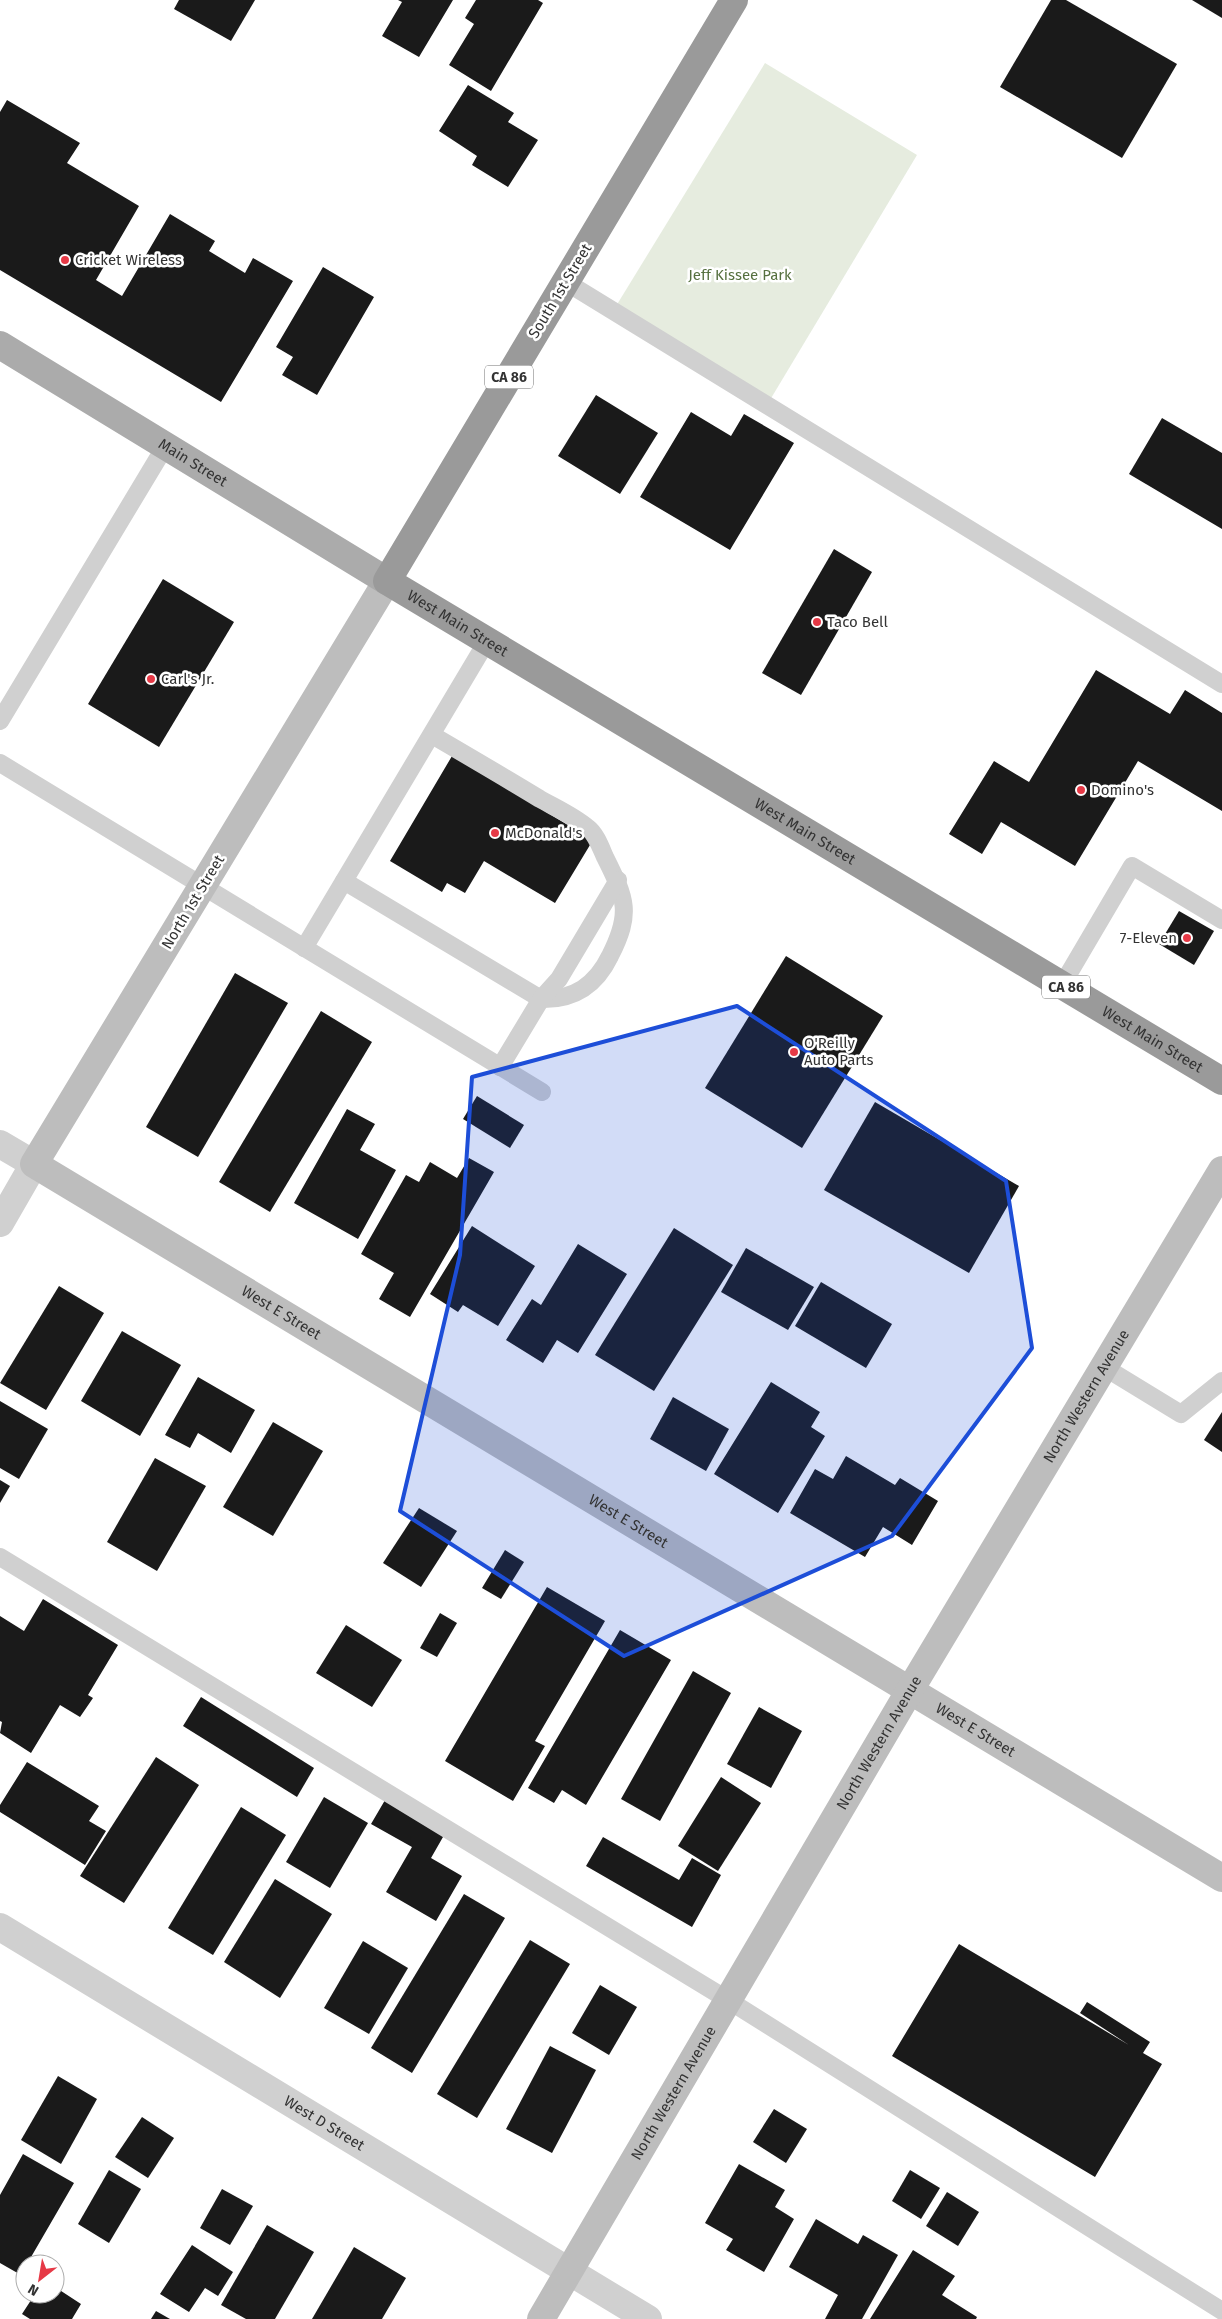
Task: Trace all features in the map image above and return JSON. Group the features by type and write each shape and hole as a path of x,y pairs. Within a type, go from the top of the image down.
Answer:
{"highway":[{"name":"South 1st Street","path":"386,581 733,0"},
{"name":"West Main Street","path":"386,581 1222,1081"}],"main road":[{"name":"Main Street","path":"0,345 386,581"}],"street":[{"name":"North 1st Street","path":"0,1223 386,581"},
{"path":"0,1144 34,1164"},
{"name":"West E Street","path":"34,1164 1222,1878"},
{"name":"North Western Avenue","path":"541,2319 910,1690 1222,1170"},
{"name":"West D Street","path":"0,1928 648,2319"}],"lane":[{"path":"566,282 1222,684"},
{"path":"0,721 166,446"},
{"path":"304,948 487,641"},
{"path":"344,881 541,999 557,999 593,982 608,961 619,938 625,918 623,898 618,880 590,829 432,735"},
{"path":"0,763 542,1092"},
{"path":"1062,985 1132,866 1222,920"},
{"path":"500,1067 541,999 559,979 618,880"},
{"path":"1104,1367 1181,1414 1222,1380"},
{"path":"0,1557 728,2000 1222,2311"}],"highlighted area":[{"path":"737,1006 1006,1181 1032,1348 892,1536 624,1656 400,1511 460,1255 472,1077"}],"green space":[{"name":"Jeff Kissee Park","path":"765,63 917,155 767,405 613,311"}],"building":[{"path":"179,0 255,0 231,41 174,9"},
{"path":"398,0 453,0 419,57 382,36 402,2"},
{"path":"476,0 538,0 543,3 491,91 449,65 474,24 465,18"},
{"path":"1051,0 1066,0 1177,64 1122,158 1000,87"},
{"path":"1192,0 1222,0 1222,18"},
{"path":"468,85 514,113 508,122 538,140 508,187 472,165 477,156 439,131"},
{"path":"7,100 80,143 67,163 139,206 96,280 122,296 170,214 215,241 209,251 245,273 253,258 293,281 221,402 0,270 0,112"},
{"path":"323,267 374,297 317,395 282,375 293,357 276,347"},
{"path":"596,395 658,433 620,494 558,456"},
{"path":"691,412 731,436 744,414 794,443 730,550 640,497"},
{"path":"1162,418 1222,453 1222,529 1129,474"},
{"name":"Taco Bell","path":"834,549 872,572 801,695 762,673"},
{"name":"Carl's Jr.","path":"163,579 234,622 159,747 88,704"},
{"path":"1096,670 1170,714 1185,690 1222,713 1222,811 1138,761 1075,866 1001,822 982,854 949,834 994,761 1029,782"},
{"path":"452,756 593,840 555,903 484,861 465,893 447,883 442,892 390,861"},
{"name":"7-Eleven","path":"1179,911 1214,931 1194,965 1159,944"},
{"name":"O'Reilly Auto Parts","path":"786,956 883,1016 802,1148 705,1088"},
{"path":"235,973 288,1003 198,1157 146,1127"},
{"path":"321,1011 372,1042 270,1212 219,1182"},
{"path":"477,1096 524,1125 510,1148 463,1119"},
{"path":"875,1102 1019,1186 969,1273 824,1190"},
{"path":"347,1109 375,1124 360,1150 396,1170 358,1239 294,1203"},
{"path":"469,1158 494,1172 410,1317 379,1299 394,1273 361,1254 406,1175 419,1182 430,1162 457,1178"},
{"path":"472,1226 535,1266 498,1326 463,1305 458,1312 430,1294"},
{"path":"674,1228 733,1265 654,1391 595,1355"},
{"path":"578,1244 627,1274 578,1353 557,1340 543,1363 506,1340 532,1299 541,1305"},
{"path":"746,1248 814,1287 788,1330 721,1292"},
{"path":"821,1282 892,1324 866,1368 795,1326"},
{"path":"59,1286 104,1313 46,1410 0,1383"},
{"path":"122,1331 181,1365 140,1436 81,1401"},
{"path":"198,1377 255,1410 231,1453 198,1433 190,1448 165,1435"},
{"path":"771,1382 820,1412 811,1427 825,1436 778,1513 714,1474"},
{"path":"673,1397 729,1429 706,1471 650,1439"},
{"path":"0,1401 48,1429 19,1479 0,1468"},
{"path":"1222,1412 1222,1452 1204,1440"},
{"path":"273,1422 323,1451 273,1536 223,1507"},
{"path":"846,1456 895,1485 900,1478 938,1501 912,1545 883,1527 865,1557 790,1513 815,1469 833,1479"},
{"path":"155,1458 206,1486 157,1571 107,1542"},
{"path":"0,1480 10,1486 0,1503"},
{"path":"419,1508 457,1531 421,1587 383,1563"},
{"path":"505,1550 524,1562 501,1599 482,1588"},
{"path":"547,1587 605,1621 535,1741 545,1746 513,1801 445,1761"},
{"path":"43,1599 118,1645 88,1695 93,1698 80,1717 60,1705 31,1753 0,1733 2,1722 0,1721 0,1616 24,1631"},
{"path":"440,1613 457,1623 437,1657 420,1648"},
{"path":"346,1625 402,1660 372,1707 316,1673"},
{"path":"620,1630 671,1660 586,1805 562,1790 554,1803 528,1788"},
{"path":"693,1671 731,1693 660,1821 621,1799"},
{"path":"201,1697 314,1768 297,1797 183,1726"},
{"path":"759,1707 802,1731 771,1788 727,1764"},
{"path":"156,1757 199,1785 124,1903 80,1876"},
{"path":"27,1762 99,1806 89,1821 106,1831 85,1865 0,1812 0,1805"},
{"path":"721,1777 761,1803 718,1871 678,1846"},
{"path":"388,1795 447,1830 431,1858 462,1876 436,1921 386,1892 412,1847 371,1824"},
{"path":"324,1797 368,1823 330,1888 286,1862"},
{"path":"241,1807 286,1835 213,1955 168,1928"},
{"path":"603,1837 679,1880 692,1858 721,1875 692,1927 586,1866"},
{"path":"275,1879 332,1914 280,1998 224,1962"},
{"path":"464,1894 505,1918 412,2073 371,2048"},
{"path":"530,1940 570,1964 477,2118 437,2094"},
{"path":"363,1941 408,1968 369,2034 324,2008"},
{"path":"959,1944 1129,2045 1080,2013 1087,2002 1150,2042 1143,2053 1162,2064 1095,2177 892,2056"},
{"path":"600,1985 637,2007 609,2055 572,2033"},
{"path":"550,2046 596,2070 552,2153 506,2129"},
{"path":"58,2076 97,2099 61,2164 21,2140"},
{"path":"774,2109 807,2129 786,2163 753,2142"},
{"path":"142,2117 174,2138 148,2178 115,2157"},
{"path":"23,2154 74,2183 33,2254 15,2254 15,2272 0,2263 0,2195"},
{"path":"739,2164 785,2190 775,2207 794,2219 764,2272 726,2250 733,2239 705,2223"},
{"path":"109,2170 141,2189 109,2243 78,2224"},
{"path":"910,2170 940,2188 921,2219 892,2201"},
{"path":"222,2189 253,2206 230,2245 200,2228"},
{"path":"947,2192 979,2212 958,2246 926,2226"},
{"path":"816,2219 858,2244 863,2235 898,2255 862,2319 825,2319 838,2295 789,2267"},
{"path":"267,2225 314,2252 275,2319 246,2319 221,2305"},
{"path":"192,2245 233,2272 218,2296 205,2288 189,2312 160,2294"},
{"path":"354,2247 406,2278 382,2319 312,2319"},
{"path":"913,2250 955,2276 942,2295 977,2317 976,2319 870,2319"},
{"path":"65,2294 81,2304 72,2319 30,2319 22,2314 28,2304 65,2304"},
{"path":"156,2311 170,2319 151,2319"}],"place":[{"name":"Cricket Wireless","path":"65,260"},
{"name":"Taco Bell","path":"817,622"},
{"name":"Carl's Jr.","path":"151,679"},
{"name":"Domino's","path":"1081,790"},
{"name":"McDonald's","path":"495,833"},
{"name":"7-Eleven","path":"1187,938"},
{"name":"O'Reilly Auto Parts","path":"794,1052"}]}
